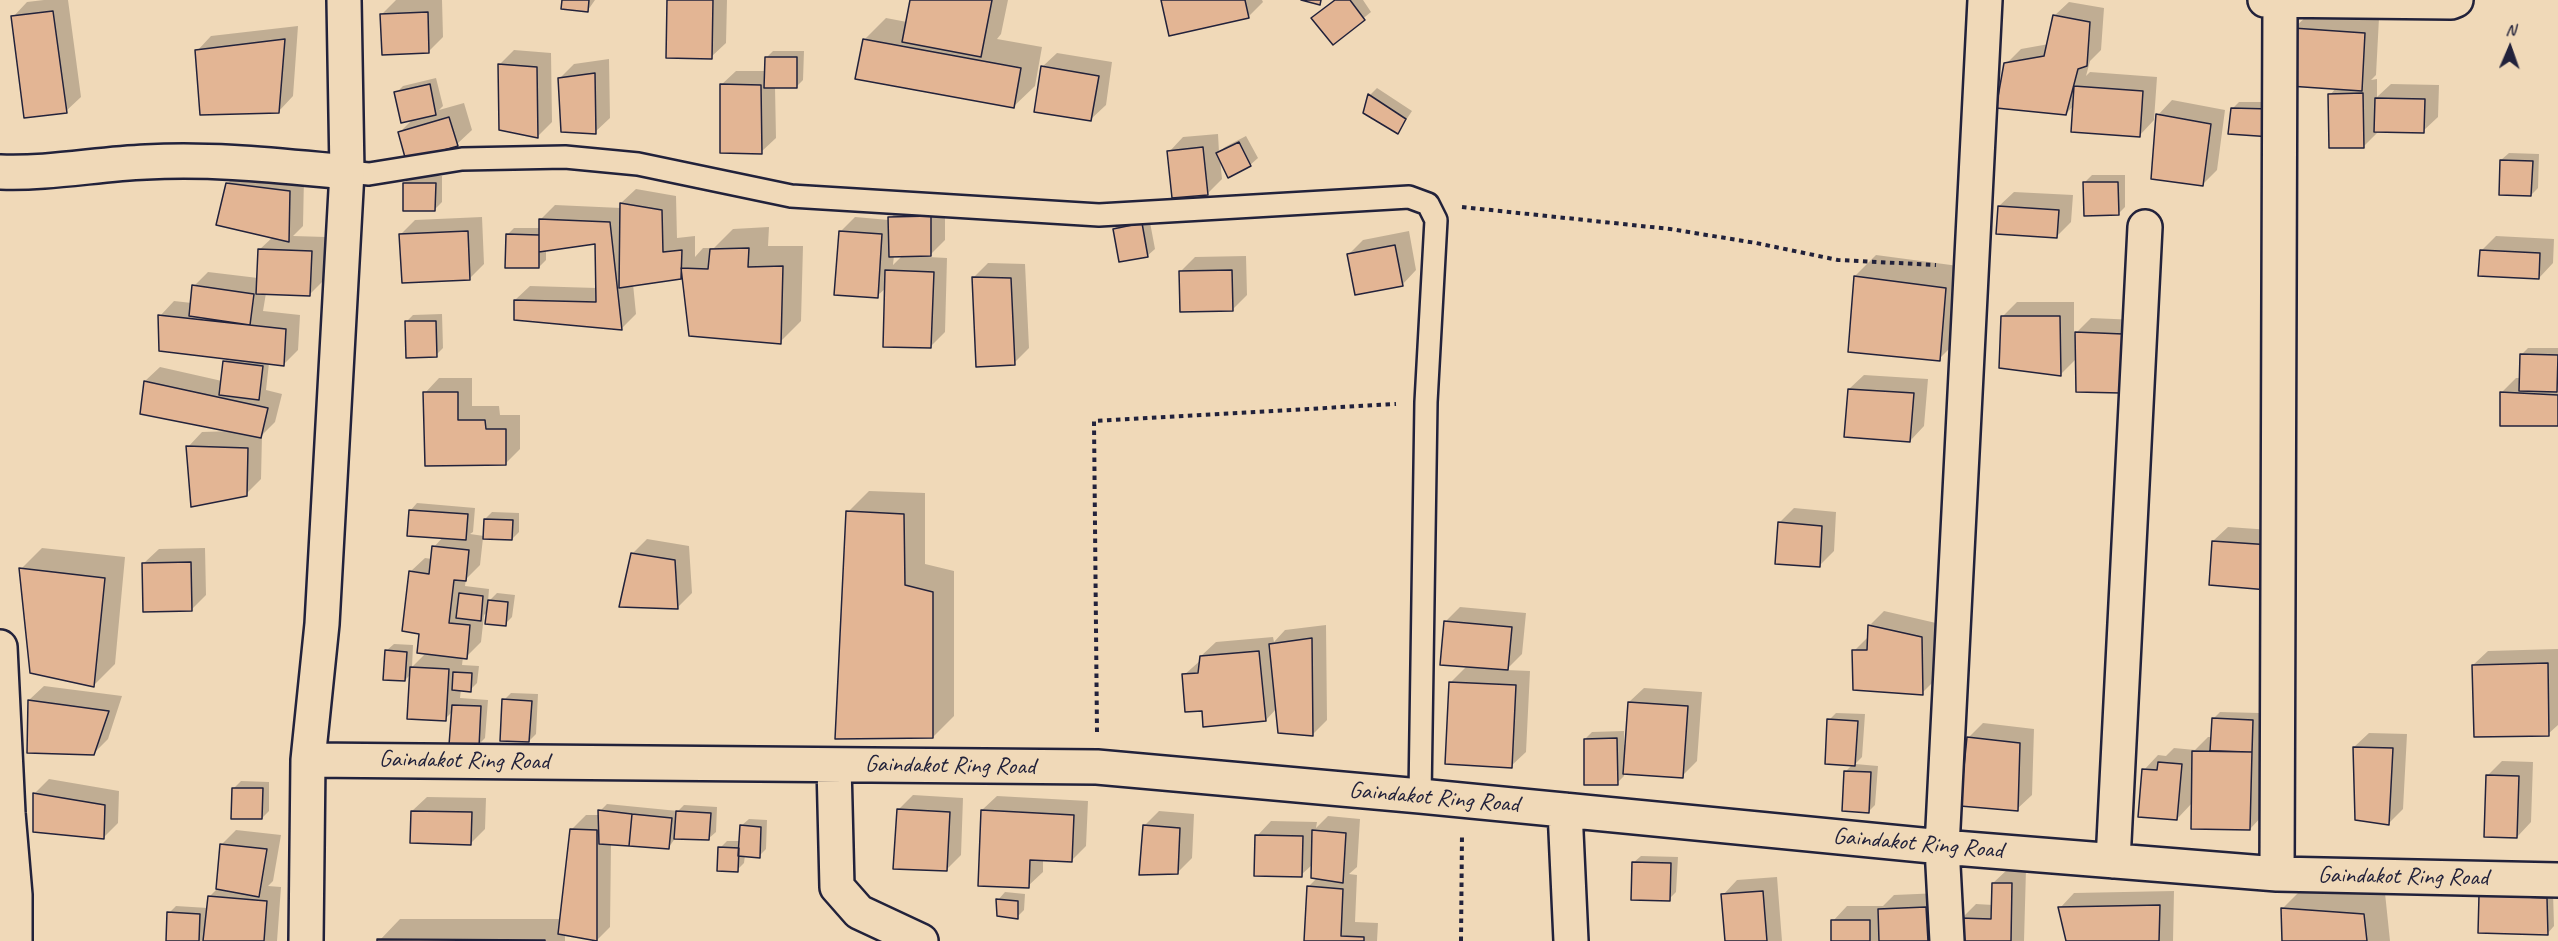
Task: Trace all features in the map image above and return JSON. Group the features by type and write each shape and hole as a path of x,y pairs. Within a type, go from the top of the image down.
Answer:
{"street":[{"path":"306,941 308,760 322,624 347,172 344,0"},
{"path":"1947,941 1942,848 1985,0"},
{"path":"2277,874 2272,1 2451,2 2456,0"},
{"path":"0,172 26,173 148,161 234,162 347,172"},
{"path":"2113,861 2145,228"},
{"path":"0,647 8,813 15,895 15,941"},
{"name":"Gaindakot Ring Road","path":"308,760 1097,767 1463,800 1942,848 2277,874 2558,880"},
{"path":"834,765 837,887 859,912 921,941"},
{"path":"1565,810 1571,941"}],"lane":[{"path":"347,172 369,174 462,159 565,157 638,164 791,196 1087,214 1408,197 1428,204 1436,220 1426,402 1420,796"}],"path":[{"path":"1428,204 1670,229 1838,260 1971,267"},
{"path":"1097,767 1094,421 1426,402"},
{"path":"1461,941 1463,800"}],"building":[{"path":"562,0 589,0 588,12 561,9"},
{"path":"667,0 713,0 712,59 666,58"},
{"path":"910,0 992,0 981,57 902,42"},
{"path":"1161,0 1245,0 1249,18 1169,36"},
{"path":"1301,0 1321,0 1320,5"},
{"path":"1335,0 1350,0 1365,20 1333,45 1311,18"},
{"path":"53,11 67,113 24,118 11,16"},
{"path":"428,12 429,53 382,55 380,14"},
{"path":"2053,15 2090,22 2087,66 2078,69 2066,115 1996,108 2004,63 2044,56"},
{"path":"2293,28 2365,33 2362,91 2289,86"},
{"path":"285,39 279,113 200,115 195,50"},
{"path":"863,39 1021,68 1014,108 855,79"},
{"path":"765,57 797,57 797,88 764,88"},
{"path":"498,64 537,67 538,138 499,130"},
{"path":"1041,66 1099,76 1091,121 1034,112"},
{"path":"595,73 596,134 561,132 558,78"},
{"path":"430,84 436,115 401,123 394,92"},
{"path":"720,84 761,85 762,154 720,153"},
{"path":"2074,86 2143,91 2140,137 2071,132"},
{"path":"2363,93 2364,148 2329,148 2328,94"},
{"path":"1368,94 1406,119 1398,134 1363,113"},
{"path":"2375,98 2425,99 2424,133 2374,132"},
{"path":"2231,108 2271,109 2272,137 2228,134"},
{"path":"2156,114 2211,124 2203,186 2151,179"},
{"path":"449,117 458,146 406,161 398,132"},
{"path":"1239,142 1251,166 1228,178 1216,153"},
{"path":"1203,147 1208,195 1172,198 1167,151"},
{"path":"2500,160 2533,161 2531,196 2499,195"},
{"path":"2083,182 2118,182 2119,215 2084,216"},
{"path":"226,183 290,191 289,242 216,225"},
{"path":"403,183 436,183 435,211 403,211"},
{"path":"620,203 662,210 663,252 682,250 681,279 619,288"},
{"path":"1998,206 2059,210 2057,238 1996,234"},
{"path":"931,216 931,256 889,257 888,217"},
{"path":"539,219 610,222 622,330 514,320 514,300 596,302 595,244 539,252"},
{"path":"1142,223 1148,257 1119,262 1113,229"},
{"path":"468,231 470,280 402,283 399,234"},
{"path":"839,231 882,234 878,298 834,295"},
{"path":"506,234 539,235 539,268 505,268"},
{"path":"1395,245 1403,286 1355,295 1347,254"},
{"path":"749,248 748,267 783,266 781,344 689,336 681,268 708,269 710,249"},
{"path":"258,249 312,251 310,296 256,294"},
{"path":"2480,250 2540,253 2539,279 2478,276"},
{"path":"885,270 934,272 931,348 883,347"},
{"path":"1232,270 1233,311 1180,312 1179,271"},
{"path":"1854,276 1946,288 1940,361 1848,352"},
{"path":"972,277 1011,278 1015,365 976,367"},
{"path":"192,285 254,294 250,325 189,316"},
{"path":"158,315 286,329 284,366 159,351"},
{"path":"2001,316 2060,316 2061,376 1999,368"},
{"path":"405,321 436,321 437,357 406,358"},
{"path":"2075,332 2123,334 2121,393 2076,392"},
{"path":"2520,354 2558,355 2557,392 2519,391"},
{"path":"223,361 263,366 259,400 219,395"},
{"path":"144,381 268,408 261,438 140,414"},
{"path":"1848,389 1914,393 1910,442 1844,437"},
{"path":"423,392 458,392 458,420 485,420 486,429 506,429 506,465 425,466"},
{"path":"2500,392 2558,395 2558,426 2500,426"},
{"path":"186,446 248,448 247,496 191,507"},
{"path":"409,510 468,514 466,540 407,536"},
{"path":"846,511 904,514 905,585 933,592 933,738 835,739"},
{"path":"484,519 513,520 512,540 483,539"},
{"path":"1778,522 1822,526 1820,567 1775,564"},
{"path":"2212,541 2271,545 2268,590 2209,585"},
{"path":"432,546 469,550 466,581 454,580 449,623 470,625 467,659 417,653 419,634 402,631 409,571 429,574"},
{"path":"631,553 675,560 678,609 619,607"},
{"path":"191,562 192,611 143,612 142,563"},
{"path":"19,568 105,578 94,687 30,673"},
{"path":"459,593 483,596 481,621 456,618"},
{"path":"488,600 508,602 506,626 485,624"},
{"path":"1444,621 1512,627 1508,670 1440,665"},
{"path":"1868,625 1922,637 1923,695 1853,690 1852,650 1867,650"},
{"path":"1312,638 1313,736 1278,733 1269,644"},
{"path":"385,650 407,652 405,681 383,680"},
{"path":"1259,651 1266,721 1203,727 1202,711 1185,712 1182,674 1198,673 1200,656"},
{"path":"2548,663 2549,736 2474,737 2472,665"},
{"path":"410,667 449,669 446,721 407,719"},
{"path":"453,672 472,673 471,692 452,690"},
{"path":"1449,682 1516,685 1512,768 1445,764"},
{"path":"502,699 532,701 529,742 500,741"},
{"path":"28,700 109,711 94,755 27,753"},
{"path":"1628,702 1688,706 1683,778 1623,774"},
{"path":"452,705 481,706 479,747 449,745"},
{"path":"2212,718 2253,720 2252,752 2210,751"},
{"path":"1827,719 1858,721 1855,766 1825,764"},
{"path":"1967,737 2020,743 2018,811 1960,806"},
{"path":"1617,738 1618,785 1584,785 1584,739"},
{"path":"2353,747 2393,748 2389,825 2355,820"},
{"path":"2192,751 2252,752 2250,830 2191,829"},
{"path":"2158,762 2182,764 2177,820 2138,817 2142,769 2157,770"},
{"path":"1844,771 1871,772 1869,813 1842,811"},
{"path":"2486,775 2519,776 2517,838 2484,837"},
{"path":"232,788 263,788 262,819 231,819"},
{"path":"33,793 105,805 104,839 33,832"},
{"path":"897,809 950,812 947,871 893,869"},
{"path":"598,810 632,814 629,846 599,844"},
{"path":"981,810 1074,815 1072,862 1030,860 1029,888 978,886"},
{"path":"411,811 472,812 471,845 410,843"},
{"path":"676,811 711,813 709,840 674,839"},
{"path":"632,814 672,818 669,849 629,846"},
{"path":"740,825 761,827 760,858 738,856"},
{"path":"1143,825 1180,828 1178,874 1139,875"},
{"path":"570,829 597,830 597,941 558,934"},
{"path":"1312,830 1346,833 1343,883 1311,878"},
{"path":"1255,835 1303,836 1302,877 1254,876"},
{"path":"220,844 267,849 259,897 216,889"},
{"path":"718,847 739,848 738,872 717,871"},
{"path":"1632,862 1671,863 1670,901 1631,900"},
{"path":"1992,883 2012,883 2011,941 1959,941 1960,918 1991,919"},
{"path":"1307,886 1343,889 1341,936 1364,937 1364,941 1304,941"},
{"path":"1763,891 1767,941 1725,941 1721,894"},
{"path":"2479,895 2547,898 2548,935 2478,933"},
{"path":"208,896 267,901 264,941 203,941"},
{"path":"996,899 1018,901 1018,919 997,916"},
{"path":"2160,905 2159,941 2066,941 2058,907"},
{"path":"1926,907 1928,941 1879,941 1878,909"},
{"path":"2281,908 2364,914 2367,941 2282,941"},
{"path":"167,912 200,914 199,941 166,941"},
{"path":"1831,920 1870,920 1870,941 1831,941"},
{"path":"377,939 545,940 545,941 377,941"}]}
